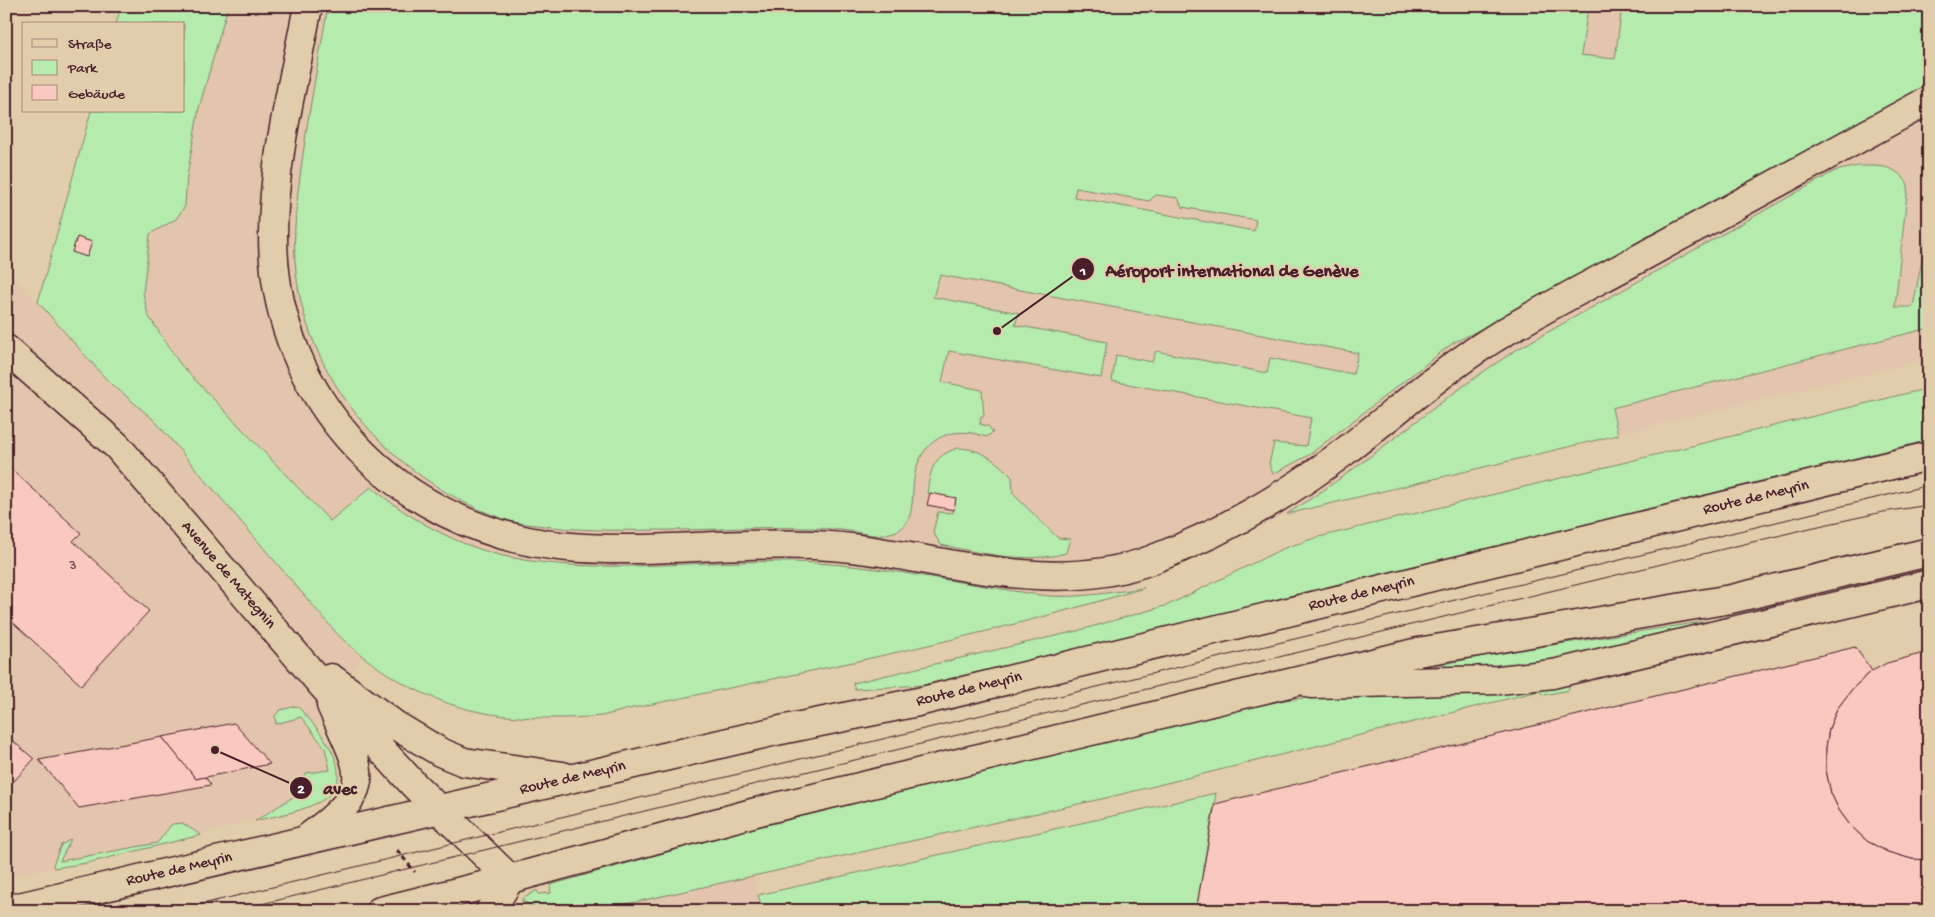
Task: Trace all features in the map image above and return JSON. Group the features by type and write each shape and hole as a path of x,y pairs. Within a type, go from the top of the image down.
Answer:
{"main road":[{"path":"308,6 276,194 273,235 280,303 296,351 317,396 334,421 356,447 402,487 458,520 508,537 561,546 612,548 815,545 910,557 994,572 1031,575 1094,573 1122,568 1150,560 1240,518 1308,478 1346,451 1430,382 1500,335 1929,100"},
{"name":"Avenue de Mategnin","path":"6,349 117,446 322,685 439,810 510,879"},
{"name":"Route de Meyrin","path":"6,910 776,731 918,702 1929,456"},
{"path":"385,910 510,879 756,812 1418,652 1731,599 1929,552"},
{"path":"1282,684 1499,680 1553,674 1929,584"},
{"path":"293,652 349,690 402,730 440,752 464,762 576,778"},
{"path":"302,842 346,806 358,780 358,768 322,685"},
{"path":"490,911 510,879"}],"path":[{"path":"383,823 389,839 438,897"}],"shaded area":[{"path":"121,6 1929,6 1929,359 1287,514 1089,605 487,702 362,657 318,728 334,752 338,769 335,785 328,796 316,804 113,856 6,877 6,273 38,302 91,112 185,112 185,22 117,22","holes":["47,313 148,414 106,379","194,466 357,652 339,636"]},
{"path":"746,846 763,911 500,911"}],"green space":[{"path":"121,6 228,6 199,108 187,176 185,206 176,219 150,234 143,293 148,315 180,364 330,521 371,487 418,520 471,546 508,557 543,563 649,566 756,562 815,563 885,570 1049,596 1109,593 1144,588 1047,616 950,640 601,716 546,718 491,714 449,704 409,686 372,663 339,636 154,420 106,379 38,302 91,112 185,112 185,22 117,22"},
{"path":"328,6 1566,6 1588,8 1581,55 1615,59 1622,7 1929,6 1929,86 1511,314 1453,343 1309,455 1273,474 1269,464 1274,443 1306,446 1311,418 1112,381 1116,355 1152,362 1156,351 1267,373 1270,358 1353,374 1358,353 940,275 933,297 1019,313 1015,325 1107,342 1101,378 949,351 942,382 982,390 984,416 981,416 980,424 988,426 993,432 986,437 973,433 960,432 949,434 938,438 929,445 922,454 917,466 908,520 902,528 892,533 875,535 833,529 788,528 588,530 510,521 468,504 431,483 396,456 366,426 340,391 319,354 304,314 296,272 295,230 302,161","holes":["1076,188 1149,201 1156,195 1178,198 1182,207 1256,220 1254,231 1074,197"]},
{"path":"1858,166 1880,166 1892,170 1903,177 1908,184 1895,307 1913,307 1929,222 1929,328 1612,408 1618,435 1287,514 1345,475 1458,390 1516,350 1835,171"},
{"path":"1929,388 1929,440 923,685 855,689 853,683 1077,631 1168,605 1282,549 1315,538"},
{"path":"958,448 982,453 1006,471 1012,477 1013,494 1058,538 1070,539 1066,553 1036,558 1004,556 941,545 933,532 938,512 953,513 956,498 927,493 928,484 938,459"},
{"path":"1708,621 1709,627 1548,664 1410,671 1488,655"},
{"path":"1569,684 1569,690 1544,695 1539,691 1110,797 595,911 542,911 521,900 537,890 538,894 551,893 550,885 742,831 1140,733 1283,700 1380,692"},
{"path":"297,706 317,728 334,755 338,769 337,782 330,794 315,804 293,812 255,821 293,797 306,773 330,770 325,748 301,717 276,724 275,716 280,710"},
{"path":"1216,793 1196,911 763,911 758,895"},
{"path":"182,823 201,835 87,863 54,868 53,865 61,845 71,839 60,861 157,843 172,824"}],"building":[{"path":"77,237 92,242 87,257 72,252"},
{"path":"6,464 81,533 73,541 149,611 81,685 6,616"},
{"path":"930,493 956,498 954,510 927,505"},
{"path":"1855,647 1872,671 1853,688 1837,709 1829,729 1826,748 1826,770 1831,793 1839,810 1850,825 1867,841 1888,852 1912,859 1929,860 1929,911 1196,911 1215,804"},
{"path":"1920,654 1929,654 1929,860 1912,859 1888,852 1867,841 1850,825 1839,810 1831,793 1826,770 1826,748 1829,729 1837,709 1853,688 1872,671 1887,663"},
{"path":"234,723 270,764 196,779 162,737"},
{"path":"6,735 34,759 6,790"},
{"path":"162,737 196,779 205,777 211,785 79,808 39,760"}],"tram line":[{"path":"174,911 1929,485"},
{"path":"233,911 1810,528 1883,512 1929,505"}],"place":[{"name":"Aéroport international de Genève","path":"997,331"},
{"name":"avec","path":"215,750"}]}
